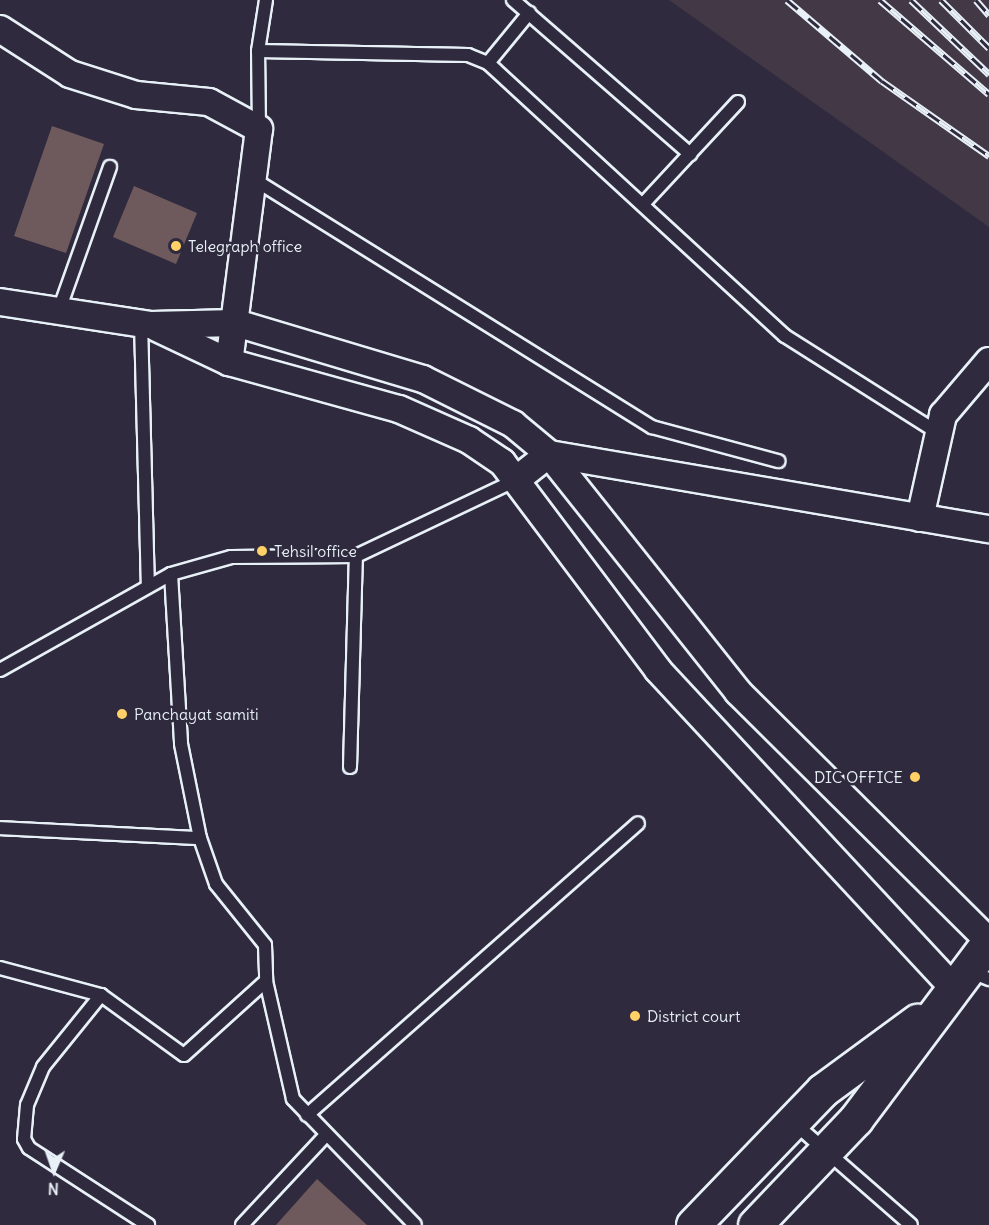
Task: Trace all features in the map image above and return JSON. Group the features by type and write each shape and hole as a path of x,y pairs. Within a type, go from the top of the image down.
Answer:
{"main road":[{"path":"755,1225 823,1151 856,1119 964,984 989,941"},
{"path":"693,1225 823,1090 964,984"}],"street":[{"path":"0,29 70,74 136,95 210,102 246,117 259,129 255,180 230,362"},
{"path":"0,302 146,324 236,323 423,379 475,401 549,454 738,692 989,941"},
{"path":"146,324 230,362 399,409 469,440 516,480 658,670 964,984"},
{"path":"920,518 937,432 943,415 989,361"},
{"path":"516,480 549,454 989,529"}],"lane":[{"path":"259,129 258,51 266,0"},
{"path":"513,0 690,154"},
{"path":"488,63 529,13"},
{"path":"258,51 468,55 488,63 644,203 785,336 937,432"},
{"path":"644,203 738,102"},
{"path":"59,310 110,167"},
{"path":"255,180 652,427 778,461"},
{"path":"146,324 148,584"},
{"path":"0,670 148,584 171,574 231,557 356,556 516,480"},
{"path":"350,767 356,556"},
{"path":"171,574 181,744 200,838 216,884 265,945 266,981 293,1100 415,1225"},
{"path":"307,1115 638,823"},
{"path":"0,828 200,838"},
{"path":"0,968 101,995 184,1055 266,981"},
{"path":"101,995 42,1066 27,1105 24,1139 29,1148 148,1225"},
{"path":"793,1121 823,1151 911,1225"},
{"path":"243,1225 326,1135"}],"shaded area":[{"path":"669,0 989,0 989,227"}],"building":[{"path":"52,126 104,144 66,253 14,236"},
{"path":"134,186 197,213 176,264 113,237"},
{"path":"317,1179 367,1225 276,1225"}],"railway":[{"path":"787,0 882,81 989,156"},
{"path":"880,0 989,94"},
{"path":"911,0 989,74"},
{"path":"941,0 989,48"},
{"path":"976,0 989,15"}],"place":[{"name":"Telegraph office","path":"176,246"},
{"name":"Tehsil office","path":"262,551"},
{"name":"Panchayat samiti","path":"122,714"},
{"name":"DIC OFFICE","path":"915,777"},
{"name":"District court","path":"635,1016"}]}
